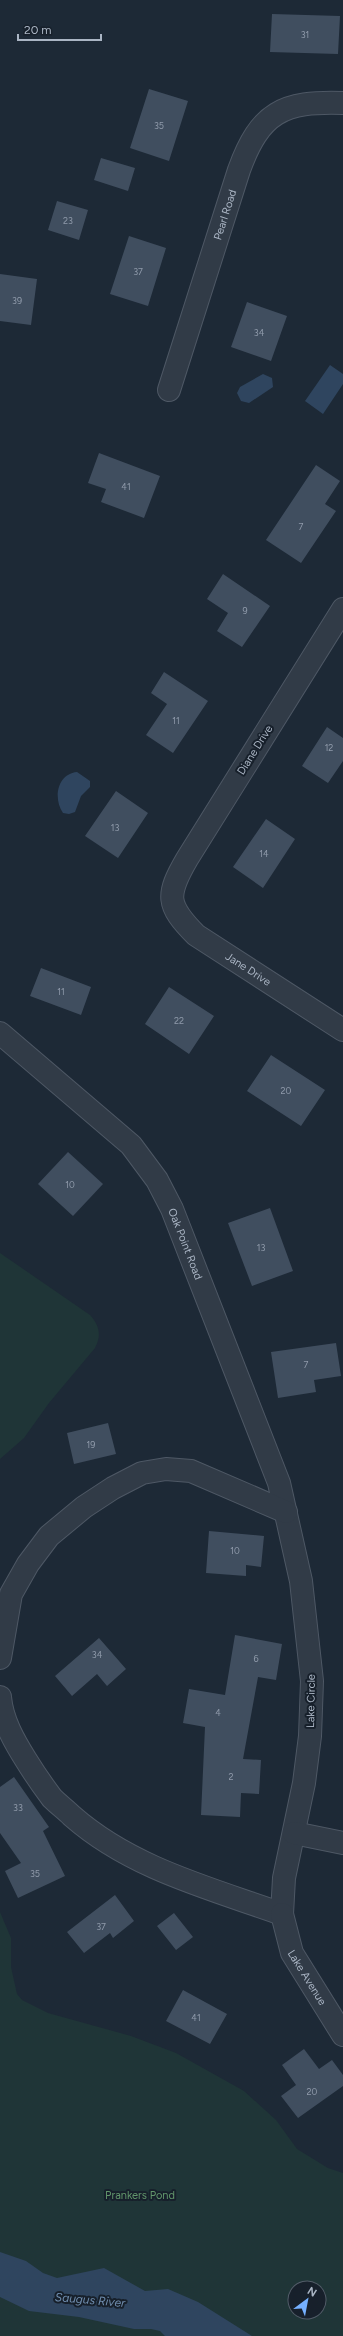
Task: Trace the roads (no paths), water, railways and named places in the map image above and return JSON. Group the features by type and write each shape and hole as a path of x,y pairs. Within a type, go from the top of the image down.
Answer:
{"street":[{"name":"Pearl Road","path":"169,390 239,170 252,141 272,116 286,107 306,103 343,103"},
{"name":"Diane Drive","path":"172,894 174,882 187,859 343,609"},
{"name":"Jane Drive","path":"172,894 176,914 196,934 343,1030"},
{"name":"Oak Point Road","path":"0,1033 131,1145 157,1180 172,1209 253,1416 279,1483 286,1512"},
{"path":"0,1658 11,1594 28,1564 49,1536 84,1507 113,1488 142,1473 166,1469 191,1471 286,1512"},
{"name":"Lake Circle","path":"282,1914 284,1878 304,1783 309,1744 312,1681 301,1581 286,1512"},
{"path":"0,1697 1,1709 14,1740 32,1770 53,1799 86,1828 118,1850 163,1873 282,1914"},
{"path":"294,1834 343,1843"},
{"name":"Lake Avenue","path":"282,1914 292,1953 343,2035"}],"water":[{"path":"330,365 343,374 343,384 323,414 305,401"},
{"path":"263,374 272,378 273,387 249,403 241,401 237,393 240,387"},
{"path":"77,772 90,781 90,787 81,796 75,812 69,814 63,813 58,801 61,782 65,777"},
{"name":"Saugus River","path":"0,2252 26,2261 43,2273 57,2278 104,2268 145,2291 168,2289 198,2302 252,2336 165,2336 160,2331 151,2329 134,2329 79,2317 29,2311 0,2297"}],"park label":[{"name":"Prankers Pond","path":"140,2195"}]}
